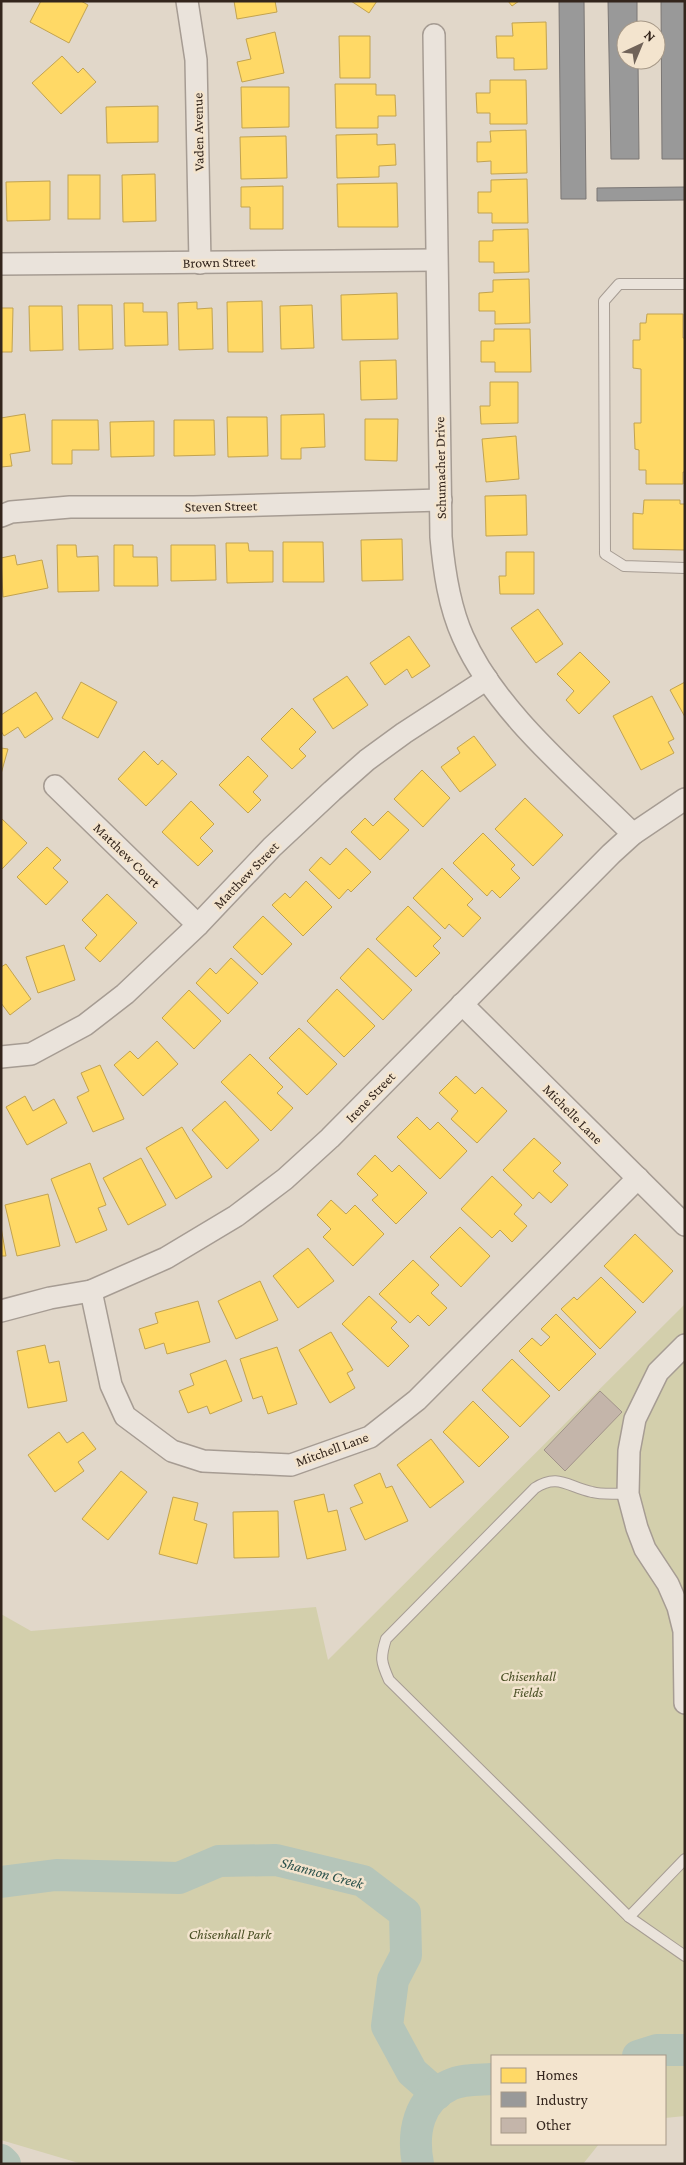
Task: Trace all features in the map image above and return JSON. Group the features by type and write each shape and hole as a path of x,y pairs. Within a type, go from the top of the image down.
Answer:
{"street":[{"name":"Vaden Avenue","path":"188,1 196,60 200,263"},
{"name":"Schumacher Drive","path":"434,36 441,500 444,563 451,604 463,637 487,679 508,708 633,834"},
{"name":"Brown Street","path":"1,264 436,260"},
{"name":"Steven Street","path":"1,516 10,512 70,507 194,507 441,500"},
{"name":"Matthew Street","path":"1,1057 31,1054 85,1025 125,994 198,925 272,847 360,766 404,733 487,679"},
{"name":"Matthew Court","path":"55,786 198,925"},
{"name":"Irene Street","path":"1,1311 50,1298 91,1291 166,1258 250,1206 285,1179 330,1138 633,834 685,799"},
{"name":"Michelle Lane","path":"462,1004 685,1225"},
{"name":"Mitchell Lane","path":"91,1291 111,1385 125,1416 172,1451 203,1461 291,1465 370,1437 417,1400 638,1178"},
{"path":"685,1345 658,1372 635,1420 629,1451 628,1494 645,1549 668,1584 678,1607 684,1631 683,1680 685,1703"}],"lane":[{"path":"685,284 619,284 604,301 606,554 624,566 685,568"},
{"path":"628,1494 593,1493 561,1482 546,1480 535,1488 386,1639 381,1655 382,1667 389,1680 629,1917 685,1956"},
{"path":"629,1917 685,1859"}],"green space":[{"name":"Chisenhall Park","path":"685,1304 685,2116 666,2118 666,2055 491,2055 491,2145 598,2145 583,2164 82,2164 1,2140 1,1614 31,1631 316,1607 328,1660"}],"building: Homes":[{"path":"41,1 81,1 88,5 69,43 30,22"},
{"path":"234,1 275,1 277,12 237,19"},
{"path":"351,1 377,1 369,13"},
{"path":"508,1 519,1 512,6"},
{"path":"546,22 547,69 514,70 514,58 497,58 496,36 513,36 512,23"},
{"path":"275,32 284,73 242,82 237,62 251,59 246,39"},
{"path":"339,36 370,36 370,78 340,78"},
{"path":"62,56 78,73 83,68 96,82 61,114 32,83"},
{"path":"490,80 526,80 527,124 490,124 490,113 477,113 476,93 490,93"},
{"path":"335,84 376,84 376,95 395,95 396,116 378,116 378,128 336,128"},
{"path":"241,87 289,87 289,127 242,128"},
{"path":"158,106 158,142 107,143 106,107"},
{"path":"526,130 527,173 491,174 491,161 477,162 477,142 491,142 490,131"},
{"path":"377,134 377,145 395,144 396,165 379,166 379,177 337,178 336,135"},
{"path":"286,136 287,178 241,179 240,137"},
{"path":"155,174 156,221 123,222 122,175"},
{"path":"68,175 100,175 100,219 68,219"},
{"path":"527,179 528,223 492,223 492,213 478,213 478,192 491,192 491,180"},
{"path":"50,181 50,220 7,221 6,182"},
{"path":"397,183 398,227 338,227 337,184"},
{"path":"283,186 283,229 250,229 250,207 241,207 241,187"},
{"path":"528,229 529,272 494,273 494,262 479,262 479,241 493,241 493,230"},
{"path":"529,279 530,323 495,324 495,311 479,311 479,293 493,292 493,280"},
{"path":"397,293 398,339 342,340 341,295"},
{"path":"262,301 263,352 228,352 227,302"},
{"path":"197,302 197,309 212,308 213,349 179,350 178,303"},
{"path":"124,303 143,303 143,312 167,312 168,345 125,346"},
{"path":"78,305 112,305 113,349 79,350"},
{"path":"312,305 314,348 281,349 280,306"},
{"path":"29,306 62,306 63,350 30,351"},
{"path":"1,308 13,308 12,352 1,352"},
{"path":"647,314 683,314 683,338 685,338 685,472 683,472 683,484 646,484 646,470 639,470 639,450 635,449 634,423 641,423 641,369 633,368 633,340 640,340 640,323 646,323"},
{"path":"494,329 530,329 531,372 495,372 495,362 481,362 481,341 494,341"},
{"path":"396,360 397,399 361,400 360,361"},
{"path":"490,382 518,382 518,423 481,424 480,406 490,406"},
{"path":"25,414 30,451 10,454 12,466 1,467 1,418"},
{"path":"324,414 325,447 301,448 301,459 281,459 281,415"},
{"path":"227,417 267,417 268,456 228,457"},
{"path":"365,419 398,419 397,461 365,460"},
{"path":"52,420 98,420 99,450 72,450 72,464 52,464"},
{"path":"174,420 214,420 215,455 174,456"},
{"path":"154,421 154,456 111,457 110,422"},
{"path":"516,436 519,479 486,482 482,439"},
{"path":"526,495 527,535 486,536 485,496"},
{"path":"644,500 680,500 680,504 685,504 685,550 633,549 633,513 643,514"},
{"path":"402,539 403,580 362,581 361,540"},
{"path":"283,542 323,542 324,582 283,582"},
{"path":"226,543 248,543 249,551 273,551 273,582 227,583"},
{"path":"57,545 76,545 77,557 98,556 99,591 58,592"},
{"path":"114,545 133,545 133,557 157,557 158,586 114,586"},
{"path":"171,545 215,545 216,580 171,581"},
{"path":"506,552 534,552 534,594 500,594 499,576 506,576"},
{"path":"15,555 17,565 42,560 48,588 3,597 1,558"},
{"path":"538,609 563,644 536,663 511,628"},
{"path":"409,636 430,666 412,678 407,669 385,685 370,663"},
{"path":"580,652 610,682 579,714 566,700 574,691 557,674"},
{"path":"347,676 368,705 333,729 313,699"},
{"path":"81,682 117,702 98,738 62,718"},
{"path":"685,682 685,717 670,690"},
{"path":"36,692 53,719 25,738 18,727 4,736 1,731 1,715"},
{"path":"652,696 674,739 668,742 674,753 641,770 613,716"},
{"path":"292,708 316,732 299,749 306,756 292,769 261,739"},
{"path":"474,736 496,765 460,792 441,767 460,753 457,748"},
{"path":"1,748 8,749 1,774"},
{"path":"144,751 158,765 162,760 177,774 146,806 118,779"},
{"path":"248,756 268,776 253,792 261,800 248,813 219,785"},
{"path":"422,770 450,798 423,827 394,799"},
{"path":"525,798 563,835 533,866 495,829"},
{"path":"191,801 214,824 200,838 213,851 198,866 162,832"},
{"path":"388,811 409,830 380,860 351,832 365,818 373,826"},
{"path":"1,818 27,843 1,870"},
{"path":"483,833 515,865 511,869 520,878 500,898 492,890 487,896 453,863"},
{"path":"47,847 61,860 53,868 68,882 46,905 17,877"},
{"path":"346,848 371,872 351,892 348,889 339,899 309,870 321,857 330,865"},
{"path":"442,868 473,899 467,905 481,918 463,937 449,924 445,929 413,898"},
{"path":"306,881 332,907 303,936 272,905 285,893 290,898"},
{"path":"107,894 137,923 100,962 85,948 97,935 82,920"},
{"path":"408,906 441,938 433,946 440,953 416,977 376,939"},
{"path":"263,916 292,944 262,975 233,947"},
{"path":"64,945 75,980 38,993 26,957"},
{"path":"368,948 412,990 383,1020 340,978"},
{"path":"231,958 258,983 228,1014 196,983 210,968 216,974"},
{"path":"6,964 31,999 10,1015 1,1003 1,967"},
{"path":"337,989 375,1026 344,1057 307,1021"},
{"path":"189,990 221,1021 194,1049 162,1018"},
{"path":"299,1028 337,1064 307,1095 269,1058"},
{"path":"157,1041 178,1064 143,1096 114,1065 130,1051 138,1059"},
{"path":"250,1054 283,1087 277,1093 293,1108 271,1131 221,1082"},
{"path":"100,1065 124,1119 93,1132 77,1097 89,1091 81,1073"},
{"path":"456,1076 475,1094 482,1087 507,1111 477,1143 451,1119 458,1111 439,1093"},
{"path":"25,1096 33,1111 54,1099 67,1123 27,1145 6,1107"},
{"path":"225,1101 259,1140 227,1169 192,1130"},
{"path":"417,1117 430,1130 438,1122 467,1151 440,1179 397,1137"},
{"path":"182,1127 212,1177 176,1199 146,1148"},
{"path":"534,1138 561,1163 553,1171 568,1185 551,1203 539,1192 533,1199 503,1170"},
{"path":"375,1155 392,1172 399,1165 427,1193 396,1224 372,1200 378,1195 357,1174"},
{"path":"141,1158 166,1205 128,1225 103,1178"},
{"path":"90,1163 106,1205 98,1208 107,1230 76,1243 51,1179"},
{"path":"492,1176 522,1205 514,1214 527,1226 512,1242 500,1230 492,1238 461,1209"},
{"path":"48,1194 60,1246 17,1256 5,1205"},
{"path":"331,1200 346,1214 355,1205 384,1234 353,1266 323,1237 331,1229 317,1215"},
{"path":"1,1227 6,1256 1,1256"},
{"path":"460,1227 490,1256 461,1287 430,1257"},
{"path":"635,1234 673,1271 643,1303 604,1266"},
{"path":"308,1248 334,1281 298,1308 273,1276"},
{"path":"413,1260 439,1285 431,1293 447,1308 429,1326 418,1315 410,1323 379,1294"},
{"path":"601,1277 636,1312 600,1349 561,1309 574,1297 577,1300"},
{"path":"260,1281 278,1320 236,1339 218,1301"},
{"path":"369,1296 397,1322 391,1328 409,1346 388,1367 342,1324"},
{"path":"198,1301 210,1342 167,1354 164,1343 145,1349 139,1329 158,1323 155,1313"},
{"path":"556,1314 596,1354 559,1391 519,1351 532,1338 541,1346 550,1337 541,1329"},
{"path":"331,1332 353,1370 347,1373 355,1388 330,1403 299,1350"},
{"path":"45,1345 49,1363 59,1361 67,1401 28,1408 17,1351"},
{"path":"277,1347 297,1404 268,1414 262,1396 253,1399 240,1359"},
{"path":"512,1359 550,1396 520,1427 482,1390"},
{"path":"226,1360 242,1401 210,1414 207,1406 188,1413 179,1391 194,1385 190,1374"},
{"path":"473,1401 509,1437 479,1467 443,1432"},
{"path":"59,1432 67,1443 83,1432 96,1449 78,1462 84,1471 55,1492 28,1455"},
{"path":"431,1439 464,1482 430,1508 397,1465"},
{"path":"121,1471 147,1492 108,1540 82,1519"},
{"path":"380,1473 386,1488 392,1486 408,1521 365,1540 350,1508 363,1503 354,1485"},
{"path":"324,1494 328,1512 337,1510 346,1550 307,1559 294,1501"},
{"path":"173,1497 198,1503 194,1520 207,1524 197,1564 159,1554"},
{"path":"278,1511 279,1557 234,1558 233,1512"}],"building: Industry":[{"path":"559,1 584,1 586,199 561,199"},
{"path":"608,1 637,1 637,20 616,20 616,70 638,70 639,159 611,159"},
{"path":"661,1 685,1 685,159 662,159 661,70 666,70 666,20 661,20"},
{"path":"685,187 685,200 597,201 597,188"}],"building: Other":[{"path":"600,1391 622,1412 565,1471 544,1450"}],"waterway":[{"name":"Shannon Creek","path":"1,1882 56,1875 179,1878 219,1861 276,1860 363,1881 405,1913 406,1955 393,1980 387,2026 412,2072 437,2094"},
{"path":"641,2055 657,2050 685,2050"},
{"path":"418,2164 416,2152 417,2129 424,2108 431,2099 439,2091 455,2083 491,2079"},
{"path":"1,2160 5,2164"}],"park label":[{"name":"Chisenhall Fields","path":"528,1684"}]}
